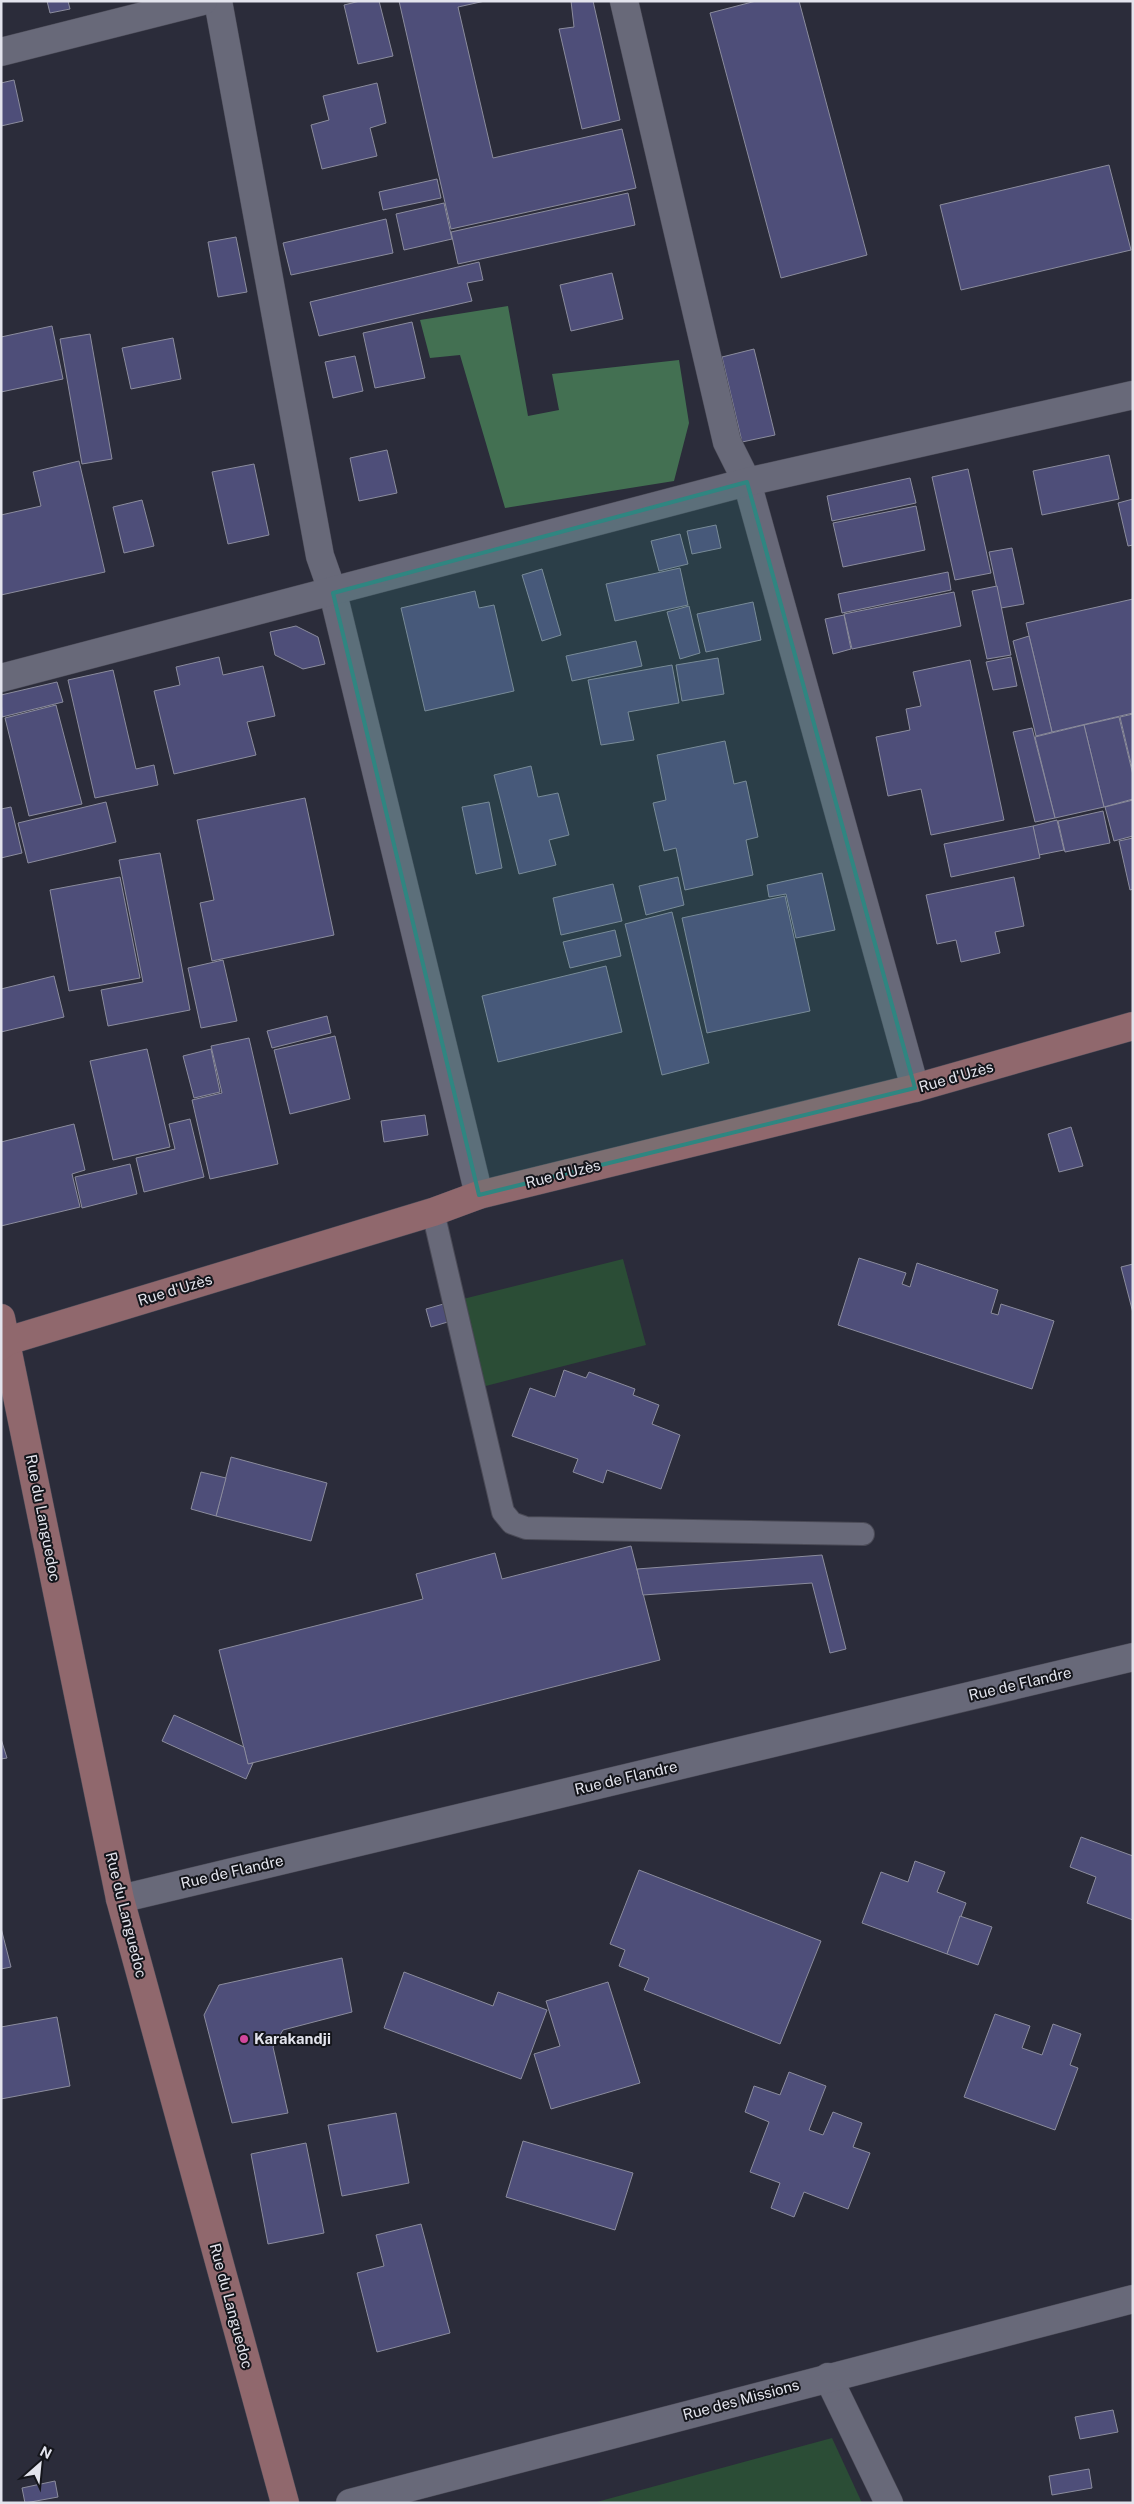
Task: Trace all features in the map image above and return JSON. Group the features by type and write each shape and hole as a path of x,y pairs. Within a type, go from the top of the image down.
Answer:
{"street":[{"path":"1,52 203,1"},
{"path":"218,1 320,556 333,593 479,1195"},
{"path":"624,1 727,442 747,482 916,1088"},
{"path":"1,678 333,593 747,482 1133,395"},
{"name":"Rue d'Uzès","path":"3,1335 433,1212 479,1195 916,1088 1133,1026"},
{"name":"Rue du Languedoc","path":"3,1335 120,1899 285,2503"},
{"name":"Rue de Flandre","path":"120,1899 1133,1657"},
{"name":"Rue des Missions","path":"350,2503 1133,2299"},
{"path":"828,2377 890,2503"}],"lane":[{"path":"433,1212 503,1512 512,1523 526,1528 863,1534"}],"highlighted area":[{"path":"747,482 915,1088 479,1195 333,593"}],"green space":[{"path":"508,306 528,416 559,410 552,374 679,360 689,423 674,481 505,508 460,355 430,358 420,320"},
{"path":"623,1259 646,1345 474,1389 451,1302"},
{"path":"832,2438 862,2503 593,2503"}],"building":[{"path":"47,1 68,1 70,9 50,13"},
{"path":"360,1 379,1 393,56 358,64 344,5"},
{"path":"399,1 485,1 458,7 493,158 622,129 636,188 451,229"},
{"path":"571,1 593,1 620,120 582,129 559,29 574,27"},
{"path":"756,1 799,1 867,255 781,278 710,13"},
{"path":"14,80 23,121 1,126 1,83"},
{"path":"377,83 386,123 370,128 377,156 322,169 311,125 329,120 323,96"},
{"path":"1109,165 1131,250 961,290 940,205"},
{"path":"437,179 441,198 383,210 379,192"},
{"path":"628,193 635,225 458,264 451,232"},
{"path":"444,203 452,239 404,250 396,214"},
{"path":"386,219 393,253 291,275 283,243"},
{"path":"236,237 247,292 218,297 208,242"},
{"path":"479,262 483,280 467,283 472,301 319,336 310,302"},
{"path":"612,273 623,319 571,331 560,285"},
{"path":"412,322 425,378 375,388 363,333"},
{"path":"52,326 63,379 1,392 1,337"},
{"path":"90,334 112,459 82,464 60,339"},
{"path":"173,338 181,379 131,389 122,348"},
{"path":"754,349 775,435 742,442 722,357"},
{"path":"355,356 363,391 333,398 325,362"},
{"path":"387,450 397,493 359,501 350,458"},
{"path":"1109,455 1119,499 1042,515 1033,471"},
{"path":"79,461 105,572 1,595 1,515 41,506 33,472"},
{"path":"254,464 269,535 228,544 212,472"},
{"path":"968,469 991,573 955,580 932,477"},
{"path":"910,478 916,503 832,521 827,496"},
{"path":"1133,499 1133,545 1128,546 1118,503"},
{"path":"142,500 154,546 124,553 113,507"},
{"path":"916,506 925,550 843,567 833,523"},
{"path":"716,525 721,548 692,554 687,531"},
{"path":"680,534 688,564 659,571 651,541"},
{"path":"1012,548 1024,604 1001,608 989,552"},
{"path":"680,568 688,605 615,621 606,584"},
{"path":"542,569 561,635 542,641 522,575"},
{"path":"948,572 951,590 842,613 838,594"},
{"path":"997,586 1011,655 987,659 972,591"},
{"path":"475,591 479,608 494,605 514,691 425,711 401,608"},
{"path":"954,592 961,626 852,649 844,614"},
{"path":"1133,599 1133,713 1052,732 1026,623"},
{"path":"753,602 761,640 706,652 697,614"},
{"path":"689,606 700,653 680,659 667,612"},
{"path":"844,615 851,649 833,654 825,619"},
{"path":"296,626 318,637 325,664 303,669 275,655 270,632"},
{"path":"1029,636 1052,732 1036,736 1013,641"},
{"path":"636,641 642,666 572,681 566,656"},
{"path":"219,657 223,675 263,666 275,716 247,722 256,755 174,774 154,691 180,685 176,667"},
{"path":"1011,657 1017,686 993,690 986,662"},
{"path":"718,658 724,694 682,701 676,665"},
{"path":"970,660 1004,820 931,835 921,789 888,796 876,737 910,730 906,709 921,706 913,672"},
{"path":"672,665 679,703 628,712 634,740 601,745 588,680"},
{"path":"113,670 136,769 154,765 158,785 95,798 68,680"},
{"path":"57,682 63,702 2,717 1,695"},
{"path":"56,705 82,804 29,816 5,718"},
{"path":"1133,714 1133,772 1120,717"},
{"path":"1119,717 1133,775 1133,799 1104,807 1084,725"},
{"path":"1084,725 1104,807 1055,818 1035,737"},
{"path":"1032,728 1055,818 1035,822 1013,732"},
{"path":"725,741 734,784 746,781 758,837 746,840 753,875 685,890 676,848 664,851 653,803 666,800 657,755"},
{"path":"531,766 538,797 558,793 569,835 549,840 556,865 519,874 494,775"},
{"path":"305,798 334,935 212,961 200,903 214,900 197,820"},
{"path":"1133,800 1133,836 1114,841 1105,807"},
{"path":"106,802 116,842 28,863 18,823"},
{"path":"489,802 502,868 476,874 462,807"},
{"path":"11,807 22,853 1,858 1,809"},
{"path":"1103,811 1110,843 1065,852 1058,821"},
{"path":"1057,820 1064,850 1039,855 1033,826"},
{"path":"1033,826 1040,858 951,877 944,844"},
{"path":"1133,838 1133,889 1130,890 1119,841"},
{"path":"160,853 190,1010 108,1026 101,990 143,982 119,860"},
{"path":"822,873 835,930 796,938 786,894 769,897 767,885"},
{"path":"120,877 140,978 69,991 50,890"},
{"path":"678,877 684,905 646,915 639,886"},
{"path":"1014,877 1024,926 995,932 1000,953 961,962 956,940 937,944 926,895"},
{"path":"613,884 622,921 561,935 553,898"},
{"path":"785,896 810,1011 707,1033 682,918"},
{"path":"672,912 709,1063 662,1075 625,924"},
{"path":"615,930 621,956 570,968 563,942"},
{"path":"223,960 237,1021 201,1028 188,968"},
{"path":"606,966 622,1032 498,1062 482,996"},
{"path":"54,976 64,1017 1,1032 1,989"},
{"path":"327,1016 331,1033 272,1048 267,1031"},
{"path":"335,1036 350,1099 290,1114 274,1050"},
{"path":"249,1038 278,1164 210,1179 192,1100 222,1093 211,1046"},
{"path":"147,1049 170,1147 113,1160 90,1061"},
{"path":"211,1049 220,1092 194,1098 183,1056"},
{"path":"425,1115 428,1135 384,1142 381,1121"},
{"path":"190,1119 204,1177 144,1192 136,1158 175,1149 169,1124"},
{"path":"74,1124 85,1170 72,1174 80,1207 1,1226 1,1142"},
{"path":"1071,1127 1083,1166 1059,1172 1048,1134"},
{"path":"130,1164 137,1194 82,1208 75,1177"},
{"path":"859,1258 906,1273 902,1284 910,1287 917,1263 998,1290 991,1313 998,1315 1001,1304 1054,1321 1032,1389 838,1325"},
{"path":"1133,1264 1133,1313 1121,1267"},
{"path":"447,1303 451,1321 431,1327 426,1309"},
{"path":"564,1370 586,1378 589,1372 635,1389 633,1395 659,1405 652,1424 680,1435 661,1489 607,1470 603,1483 573,1472 578,1459 512,1436 530,1388 555,1397"},
{"path":"231,1457 327,1483 311,1541 216,1516"},
{"path":"201,1472 226,1478 216,1516 191,1509"},
{"path":"631,1546 660,1660 248,1764 219,1650 423,1599 416,1574 495,1553 502,1579"},
{"path":"822,1555 846,1649 830,1653 812,1583 643,1595 637,1569"},
{"path":"174,1715 244,1747 248,1764 253,1763 246,1779 162,1741"},
{"path":"1,1739 7,1758 1,1759"},
{"path":"1081,1837 1133,1856 1133,1920 1087,1903 1096,1877 1070,1867"},
{"path":"915,1861 945,1872 937,1892 966,1903 947,1954 862,1923 881,1872 908,1882"},
{"path":"639,1870 821,1941 780,2044 644,1990 649,1978 619,1966 625,1950 610,1944"},
{"path":"960,1916 992,1927 978,1965 947,1954"},
{"path":"1,1928 11,1967 1,1969"},
{"name":"Karakandji","path":"342,1958 352,2012 283,2030 273,2047 288,2113 232,2123 204,2015 219,1985"},
{"path":"404,1972 493,2006 498,1992 547,2010 521,2079 384,2028"},
{"path":"608,1982 640,2083 551,2109 534,2054 560,2046 546,2001"},
{"path":"995,2014 1030,2026 1022,2048 1042,2055 1053,2024 1081,2034 1070,2065 1078,2068 1055,2130 964,2097"},
{"path":"57,2017 70,2086 1,2099 1,2027"},
{"path":"789,2072 826,2086 809,2130 823,2135 833,2112 862,2123 853,2147 870,2153 848,2209 804,2192 794,2217 771,2208 780,2183 750,2172 769,2122 745,2112 754,2086 780,2095"},
{"path":"396,2113 409,2183 342,2196 328,2125"},
{"path":"523,2141 633,2173 615,2230 506,2197"},
{"path":"306,2143 324,2233 268,2244 251,2154"},
{"path":"421,2224 450,2333 377,2352 357,2273 384,2266 376,2235"},
{"path":"1113,2410 1118,2432 1080,2439 1075,2417"},
{"path":"1089,2469 1092,2488 1052,2495 1049,2476"},
{"path":"55,2481 58,2497 25,2503 22,2488"}],"place":[{"name":"Karakandji","path":"244,2039"}]}
